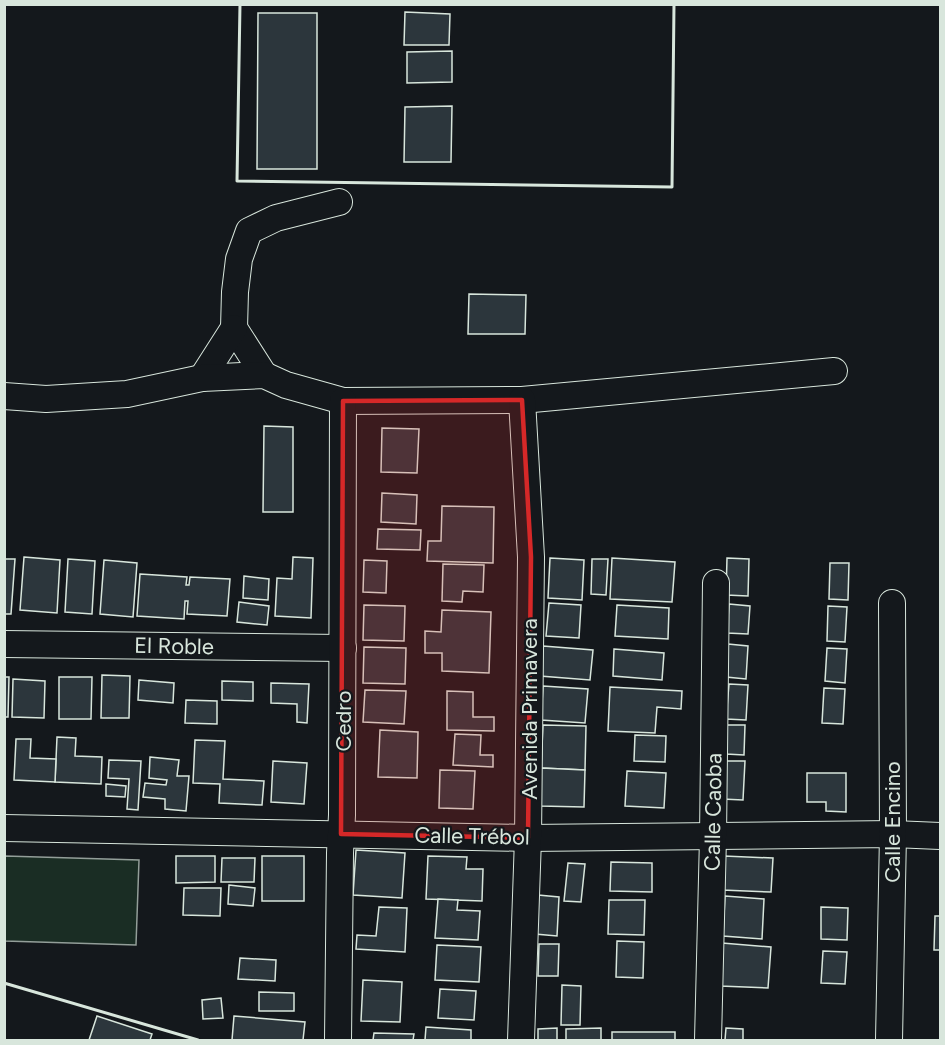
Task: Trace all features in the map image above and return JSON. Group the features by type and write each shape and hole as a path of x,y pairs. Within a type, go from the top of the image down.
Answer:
{"street":[{"path":"202,378 234,328 235,292 240,260 249,231 276,218 339,202"},
{"path":"234,328 264,375"},
{"path":"4,396 46,399 127,394 202,378 264,375 286,385 343,401 522,400 834,372"},
{"name":"Avenida Primavera","path":"521,1041 528,838 531,557 522,400"},
{"name":"Cedro","path":"338,1041 343,648 343,401"},
{"name":"Calle Caoba","path":"708,1041 716,583"},
{"name":"Calle Encino","path":"889,1041 893,834 892,603"},
{"name":"El Roble","path":"4,644 343,648"},
{"name":"Calle Trébol","path":"4,828 528,838 893,834 940,836"}],"highlighted area":[{"path":"522,400 531,557 528,838 341,834 343,401"}],"green space":[{"path":"5,856 139,860 136,945 5,941"}],"building":[{"path":"405,12 450,14 449,45 404,45"},
{"path":"258,13 317,13 317,169 257,169"},
{"path":"452,51 452,82 407,83 407,52"},
{"path":"452,106 451,162 404,162 405,107"},
{"path":"469,294 526,295 525,334 468,334"},
{"path":"264,426 293,427 293,512 263,512"},
{"path":"382,428 419,429 417,473 381,472"},
{"path":"382,493 417,495 416,524 381,522"},
{"path":"442,506 494,507 493,563 427,561 428,541 441,541"},
{"path":"378,529 421,530 420,550 377,549"},
{"path":"24,557 60,560 57,613 20,610"},
{"path":"293,557 313,558 311,618 275,616 277,578 292,579"},
{"path":"550,558 584,560 582,600 548,598"},
{"path":"612,558 675,562 672,602 610,599"},
{"path":"727,558 749,559 748,596 726,595"},
{"path":"4,559 15,559 11,614 4,614"},
{"path":"68,559 95,561 92,614 65,612"},
{"path":"592,559 608,559 606,595 591,594"},
{"path":"104,560 137,563 133,617 100,614"},
{"path":"364,560 387,561 386,593 363,592"},
{"path":"830,563 849,563 848,600 829,599"},
{"path":"443,564 484,565 483,592 463,591 462,602 442,601"},
{"path":"140,574 187,577 186,585 189,585 190,577 230,579 227,616 187,614 188,601 185,601 184,619 137,616"},
{"path":"244,576 269,579 268,600 243,598"},
{"path":"239,602 269,606 267,625 237,622"},
{"path":"549,603 581,605 579,638 546,636"},
{"path":"729,604 750,606 748,634 727,633"},
{"path":"364,605 405,606 404,641 363,640"},
{"path":"617,605 669,608 668,639 615,636"},
{"path":"828,606 847,607 845,642 827,641"},
{"path":"442,610 491,612 489,673 442,671 442,653 425,653 425,631 441,632"},
{"path":"728,644 748,646 746,679 726,677"},
{"path":"543,646 593,650 590,680 540,676"},
{"path":"364,647 406,648 405,684 363,683"},
{"path":"827,648 847,649 845,683 825,681"},
{"path":"614,649 664,653 662,680 613,676"},
{"path":"102,675 130,676 129,718 101,718"},
{"path":"4,677 9,677 8,717 4,717"},
{"path":"59,677 92,677 91,719 59,719"},
{"path":"13,679 45,681 44,718 12,717"},
{"path":"139,680 174,683 173,703 138,700"},
{"path":"222,681 253,682 253,701 222,700"},
{"path":"271,683 309,684 307,723 297,722 297,704 271,703"},
{"path":"729,684 748,685 746,720 726,719"},
{"path":"543,686 588,689 585,723 541,720"},
{"path":"610,687 682,691 681,709 657,707 655,733 608,731"},
{"path":"824,688 845,689 843,724 822,723"},
{"path":"365,690 406,691 404,724 363,722"},
{"path":"447,691 473,692 473,717 494,717 494,731 447,730"},
{"path":"186,700 217,701 217,724 185,723"},
{"path":"543,725 586,726 585,770 541,768"},
{"path":"727,725 745,725 744,755 726,754"},
{"path":"380,730 418,732 417,778 378,777"},
{"path":"455,734 481,735 480,755 493,755 493,767 453,765"},
{"path":"635,735 666,736 665,762 634,761"},
{"path":"57,737 76,738 75,756 102,757 101,784 55,782"},
{"path":"16,739 31,739 30,758 56,759 55,782 14,780"},
{"path":"195,740 225,741 223,779 264,781 262,805 219,803 220,784 193,783"},
{"path":"150,757 179,760 177,776 189,776 186,811 165,809 165,799 143,797 145,783 166,785 167,780 149,778"},
{"path":"109,760 141,761 138,810 127,809 129,779 108,778"},
{"path":"273,761 307,763 304,804 271,802"},
{"path":"723,761 745,761 743,800 722,799"},
{"path":"541,768 585,770 584,807 540,806"},
{"path":"440,770 475,771 473,809 439,808"},
{"path":"627,771 666,773 664,808 625,806"},
{"path":"807,773 846,773 846,812 826,811 826,802 807,802"},
{"path":"106,784 126,786 125,797 106,796"},
{"path":"356,850 405,853 402,898 353,895"},
{"path":"176,856 215,856 215,882 176,883"},
{"path":"262,856 304,856 304,901 262,901"},
{"path":"428,856 467,857 466,869 483,869 482,901 426,899"},
{"path":"724,856 773,858 771,892 722,890"},
{"path":"222,858 255,858 254,882 221,882"},
{"path":"611,862 652,863 652,892 610,891"},
{"path":"568,863 585,864 581,902 564,901"},
{"path":"229,885 255,888 253,906 228,904"},
{"path":"184,888 221,888 220,916 183,915"},
{"path":"538,895 559,897 557,936 535,934"},
{"path":"725,896 764,899 762,939 723,936"},
{"path":"438,899 458,900 457,910 480,911 478,940 435,938"},
{"path":"609,900 645,900 644,935 608,934"},
{"path":"379,907 407,908 405,952 356,949 357,935 376,936"},
{"path":"821,907 848,908 847,940 821,939"},
{"path":"935,916 940,916 940,950 934,950"},
{"path":"617,941 644,942 643,978 616,977"},
{"path":"722,943 771,947 768,988 720,986"},
{"path":"539,944 559,944 558,976 538,976"},
{"path":"437,945 481,947 479,982 435,980"},
{"path":"823,951 847,952 845,984 821,983"},
{"path":"240,958 276,960 275,981 238,979"},
{"path":"363,980 402,982 400,1022 361,1021"},
{"path":"562,985 581,986 580,1025 561,1025"},
{"path":"440,989 476,991 474,1020 438,1018"},
{"path":"259,992 294,993 294,1011 259,1011"},
{"path":"221,998 223,1018 203,1019 202,1000"},
{"path":"97,1016 152,1034 150,1040 89,1040"},
{"path":"234,1016 305,1022 303,1040 232,1040"},
{"path":"426,1027 471,1030 471,1040 425,1040"},
{"path":"557,1028 557,1040 538,1040 538,1029"},
{"path":"601,1028 601,1040 566,1040 566,1029"},
{"path":"726,1028 743,1029 743,1040 725,1040"},
{"path":"612,1032 675,1032 675,1040 612,1040"},
{"path":"374,1033 414,1034 413,1040 373,1040"}],"wall":[{"path":"240,4 237,181 672,187 674,4"},
{"path":"4,983 198,1040"}]}
